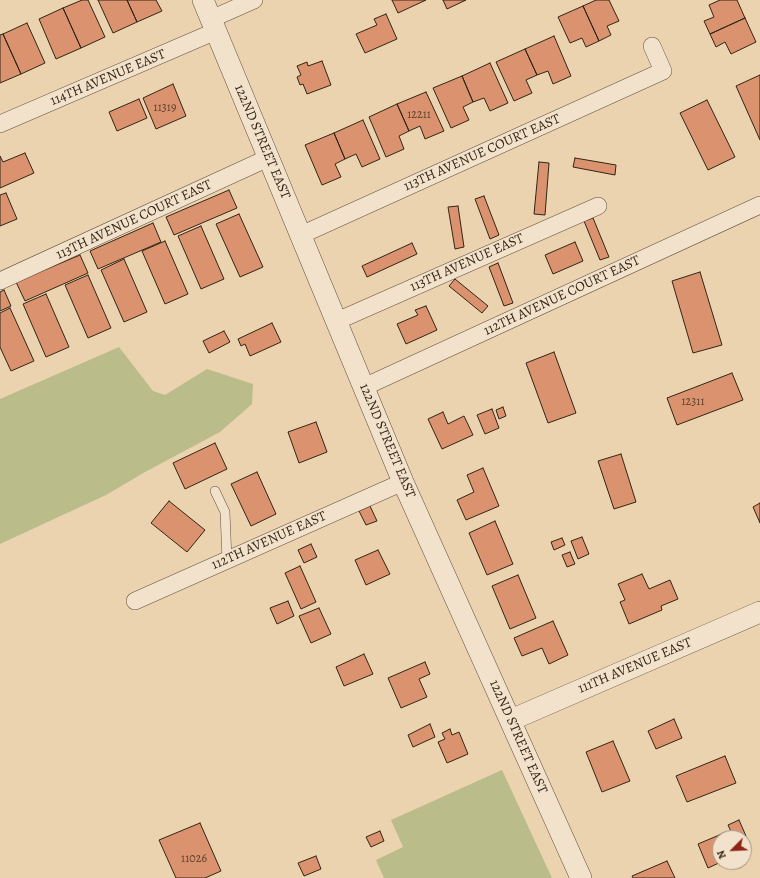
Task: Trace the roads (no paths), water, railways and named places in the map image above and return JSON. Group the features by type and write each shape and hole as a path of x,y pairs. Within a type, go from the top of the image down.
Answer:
{"street":[{"name":"122ND STREET EAST","path":"203,0 403,482 581,878"},
{"name":"114TH AVENUE EAST","path":"0,124 213,25 254,0"},
{"name":"113TH AVENUE COURT EAST","path":"301,235 663,71 652,46"},
{"name":"113TH AVENUE COURT EAST","path":"0,281 268,158"},
{"name":"112TH AVENUE COURT EAST","path":"364,387 760,205"},
{"name":"113TH AVENUE EAST","path":"337,321 598,206"},
{"name":"112TH AVENUE EAST","path":"134,601 403,482"},
{"name":"111TH AVENUE EAST","path":"511,720 760,612"}],"lane":[{"path":"215,491 225,512 227,560"}]}
